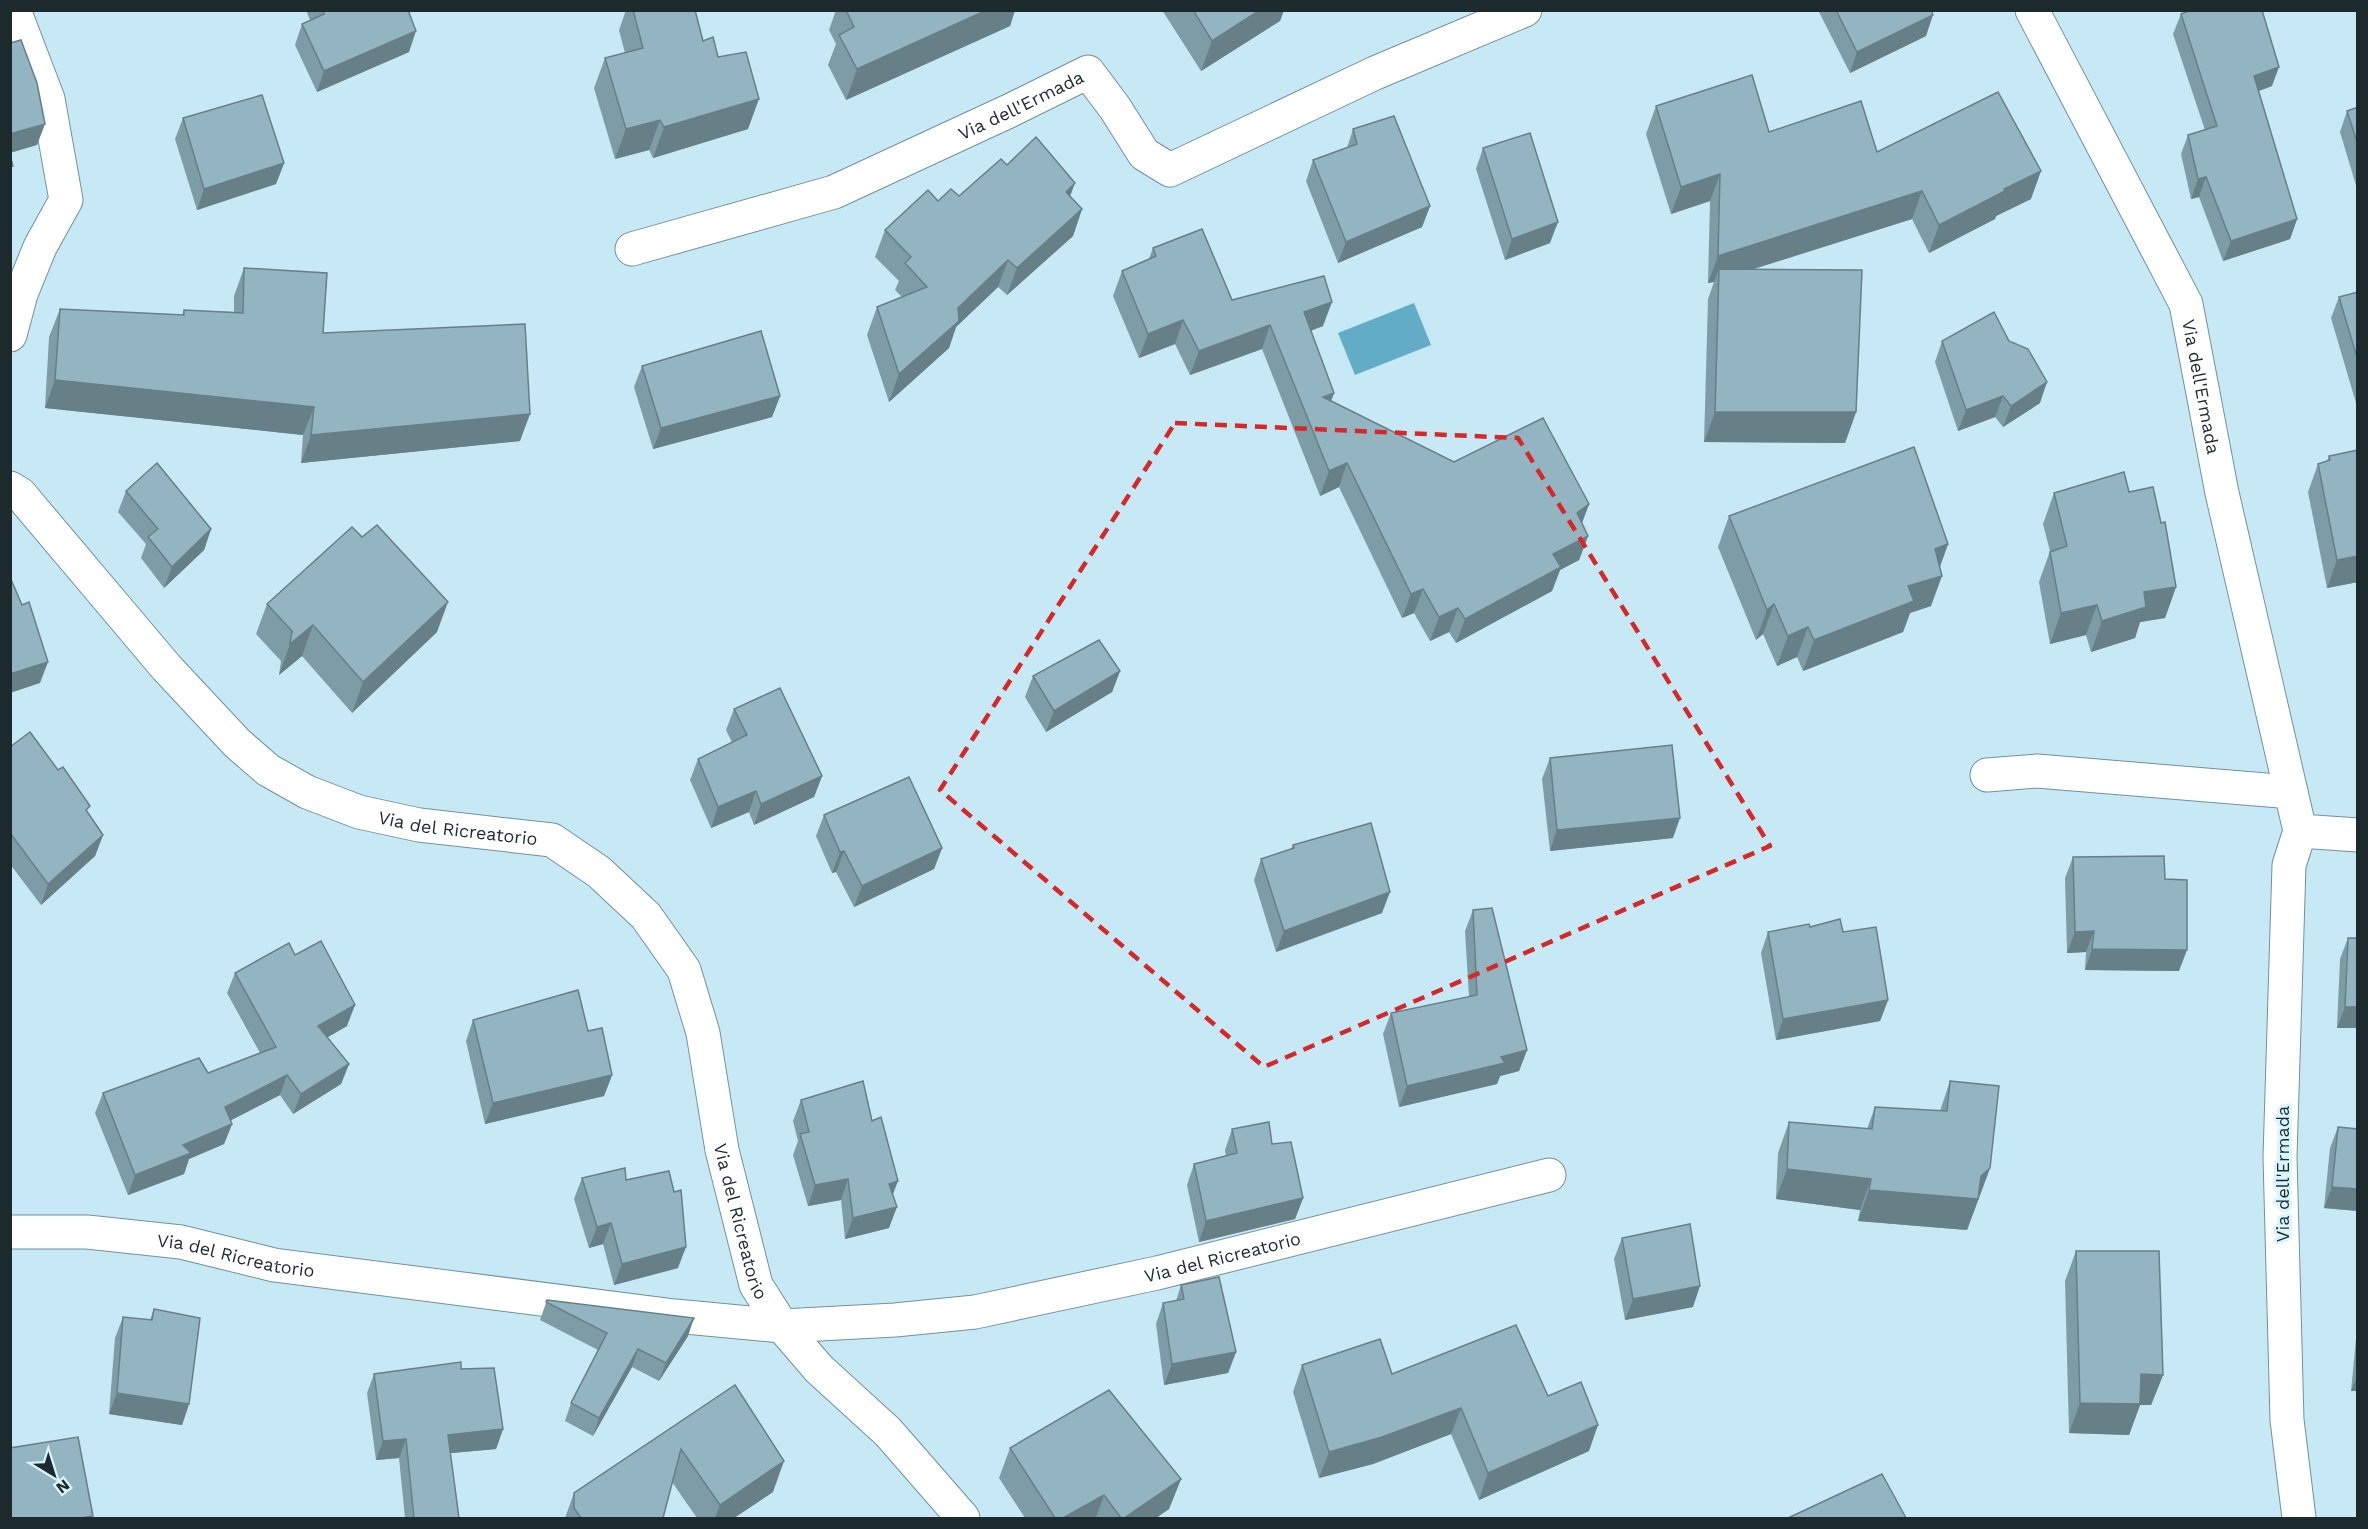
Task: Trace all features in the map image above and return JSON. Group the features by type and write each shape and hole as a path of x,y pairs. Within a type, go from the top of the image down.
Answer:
{"street":[{"path":"10,335 21,294 32,266 66,200 48,99 15,10"},
{"name":"Via dell'Ermada","path":"633,249 834,192 1088,72 1115,108 1144,154 1170,170 1375,73 1525,10"},
{"name":"Via dell'Ermada","path":"2032,10 2186,304 2222,493 2300,831 2289,865 2280,1157 2287,1420 2299,1518"},
{"name":"Via del Ricreatorio","path":"10,488 20,494 166,667 237,743 268,770 307,792 359,812 419,825 552,840 599,872 646,916 684,970 703,1033 722,1150 756,1285 782,1326 819,1369 888,1431 954,1515"},
{"path":"1987,775 2037,771 2291,792"},
{"path":"2300,831 2358,835"},
{"name":"Via del Ricreatorio","path":"10,1232 87,1232 181,1242 274,1265 675,1316 782,1326 975,1312 1157,1273 1549,1174"}],"highlighted area":[{"path":"1175,423 1518,438 1770,846 1264,1067 940,790"}],"water":[{"path":"1414,303 1431,345 1355,375 1338,333"}],"building":[{"path":"323,10 408,10 416,31 324,71 302,24 324,14"},
{"path":"633,10 695,10 703,41 713,37 718,57 746,52 759,99 664,127 660,120 626,129 605,58 643,48"},
{"path":"846,10 987,10 857,69 839,35 854,27"},
{"path":"1193,10 1260,10 1212,41"},
{"path":"1836,10 1931,10 1933,15 1857,52"},
{"path":"2191,10 2262,10 2279,67 2254,76 2297,219 2231,241 2206,177 2198,179 2188,135 2217,126 2181,14"},
{"path":"21,40 37,83 45,124 10,134 10,43"},
{"path":"1752,75 1769,132 1861,101 1877,152 1998,92 2041,171 1939,225 1922,191 1718,256 1720,174 1681,187 1656,106"},
{"path":"262,95 284,163 204,189 183,118"},
{"path":"2358,107 2358,145 2347,111"},
{"path":"1394,116 1430,206 1346,242 1313,160 1357,144 1353,129"},
{"path":"1530,133 1558,222 1512,239 1483,148"},
{"path":"1036,137 1075,183 1066,192 1082,209 1017,268 1008,260 958,308 959,321 899,374 877,307 927,287 905,263 911,257 885,230 928,190 938,201 951,189 959,196 1001,159 1007,165"},
{"path":"1202,229 1232,300 1324,276 1332,302 1304,312 1334,393 1323,397 1454,462 1543,418 1589,504 1577,513 1588,536 1553,554 1561,567 1465,619 1458,608 1439,617 1423,589 1411,594 1347,463 1329,471 1270,325 1199,351 1183,320 1148,334 1122,271 1156,256 1153,248"},
{"path":"244,268 327,273 323,333 525,324 530,414 311,435 314,407 55,380 60,309 184,315 184,310 243,313"},
{"path":"1719,269 1862,270 1856,412 1715,412"},
{"path":"2358,292 2358,361 2339,297"},
{"path":"1994,312 2009,341 2028,349 2047,382 2011,406 2003,396 1966,410 1942,341"},
{"path":"761,331 780,396 661,428 642,366"},
{"path":"1914,447 1948,544 1935,549 1942,576 1908,586 1914,601 1814,640 1808,627 1788,636 1774,604 1767,610 1729,516"},
{"path":"2358,450 2358,556 2337,560 2318,464 2330,460 2329,456"},
{"path":"157,463 211,529 172,567 148,537 158,529 126,491"},
{"path":"2124,472 2129,492 2153,487 2161,523 2165,522 2176,587 2144,592 2146,607 2102,621 2097,605 2061,613 2050,552 2067,546 2054,493"},
{"path":"377,525 448,602 363,682 313,625 290,644 292,631 267,604 352,527 362,537"},
{"path":"10,577 22,605 29,602 48,662 10,674"},
{"path":"1099,640 1120,671 1054,711 1033,676"},
{"path":"780,688 822,776 761,804 756,791 718,807 698,759 747,735 734,709"},
{"path":"30,732 58,770 63,767 90,806 86,810 103,835 48,884 10,833 10,747"},
{"path":"1672,745 1680,818 1557,830 1550,758"},
{"path":"909,777 942,848 862,886 844,851 840,852 824,815"},
{"path":"1371,823 1390,892 1284,931 1261,859 1294,848 1293,845"},
{"path":"2164,856 2165,879 2187,880 2187,950 2092,949 2094,931 2075,932 2073,857"},
{"path":"1492,908 1527,1050 1501,1057 1505,1063 1407,1086 1391,1013 1477,995 1473,910"},
{"path":"1840,919 1843,932 1876,927 1888,1000 1783,1019 1768,932 1809,924 1810,927"},
{"path":"2348,938 2358,938 2358,1007 2345,1007"},
{"path":"321,941 355,1005 318,1026 349,1064 301,1094 287,1075 225,1107 232,1124 183,1145 191,1153 135,1175 103,1093 199,1058 208,1073 276,1047 235,973 289,943 295,955"},
{"path":"578,990 588,1031 602,1028 612,1075 493,1103 473,1020"},
{"path":"863,1081 872,1121 881,1117 898,1181 889,1184 897,1207 853,1218 848,1179 815,1185 800,1134 809,1132 801,1100"},
{"path":"1950,1081 1999,1086 1990,1168 1981,1176 1978,1199 1869,1190 1871,1179 1787,1169 1789,1122 1872,1129 1875,1107 1947,1111"},
{"path":"1269,1122 1272,1144 1291,1142 1303,1198 1206,1221 1194,1164 1237,1153 1232,1129"},
{"path":"2338,1127 2358,1129 2358,1189 2332,1187"},
{"path":"625,1168 626,1180 669,1171 674,1192 681,1190 686,1247 622,1264 611,1223 597,1227 582,1178"},
{"path":"1690,1224 1700,1286 1633,1299 1622,1238"},
{"path":"2076,1251 2159,1251 2163,1375 2141,1374 2140,1404 2080,1403"},
{"path":"1219,1277 1236,1352 1172,1364 1163,1303 1184,1299 1181,1285"},
{"path":"547,1300 694,1318 666,1363 638,1349 599,1418 571,1403 607,1333 546,1302"},
{"path":"154,1309 200,1318 189,1404 117,1393 123,1317 152,1320"},
{"path":"1516,1325 1548,1396 1581,1382 1598,1425 1488,1473 1461,1408 1382,1437 1329,1452 1302,1365 1380,1339 1392,1374"},
{"path":"461,1362 461,1369 494,1368 503,1429 448,1435 459,1518 414,1518 406,1439 383,1441 374,1374"},
{"path":"735,1385 784,1461 720,1505 681,1449 663,1518 581,1518 574,1508 574,1493"},
{"path":"1109,1390 1181,1479 1124,1518 1121,1518 1104,1495 1063,1518 1055,1518 1010,1448"},
{"path":"78,1437 93,1516 10,1518 10,1448"},
{"path":"1882,1474 1906,1518 1788,1518"}]}
